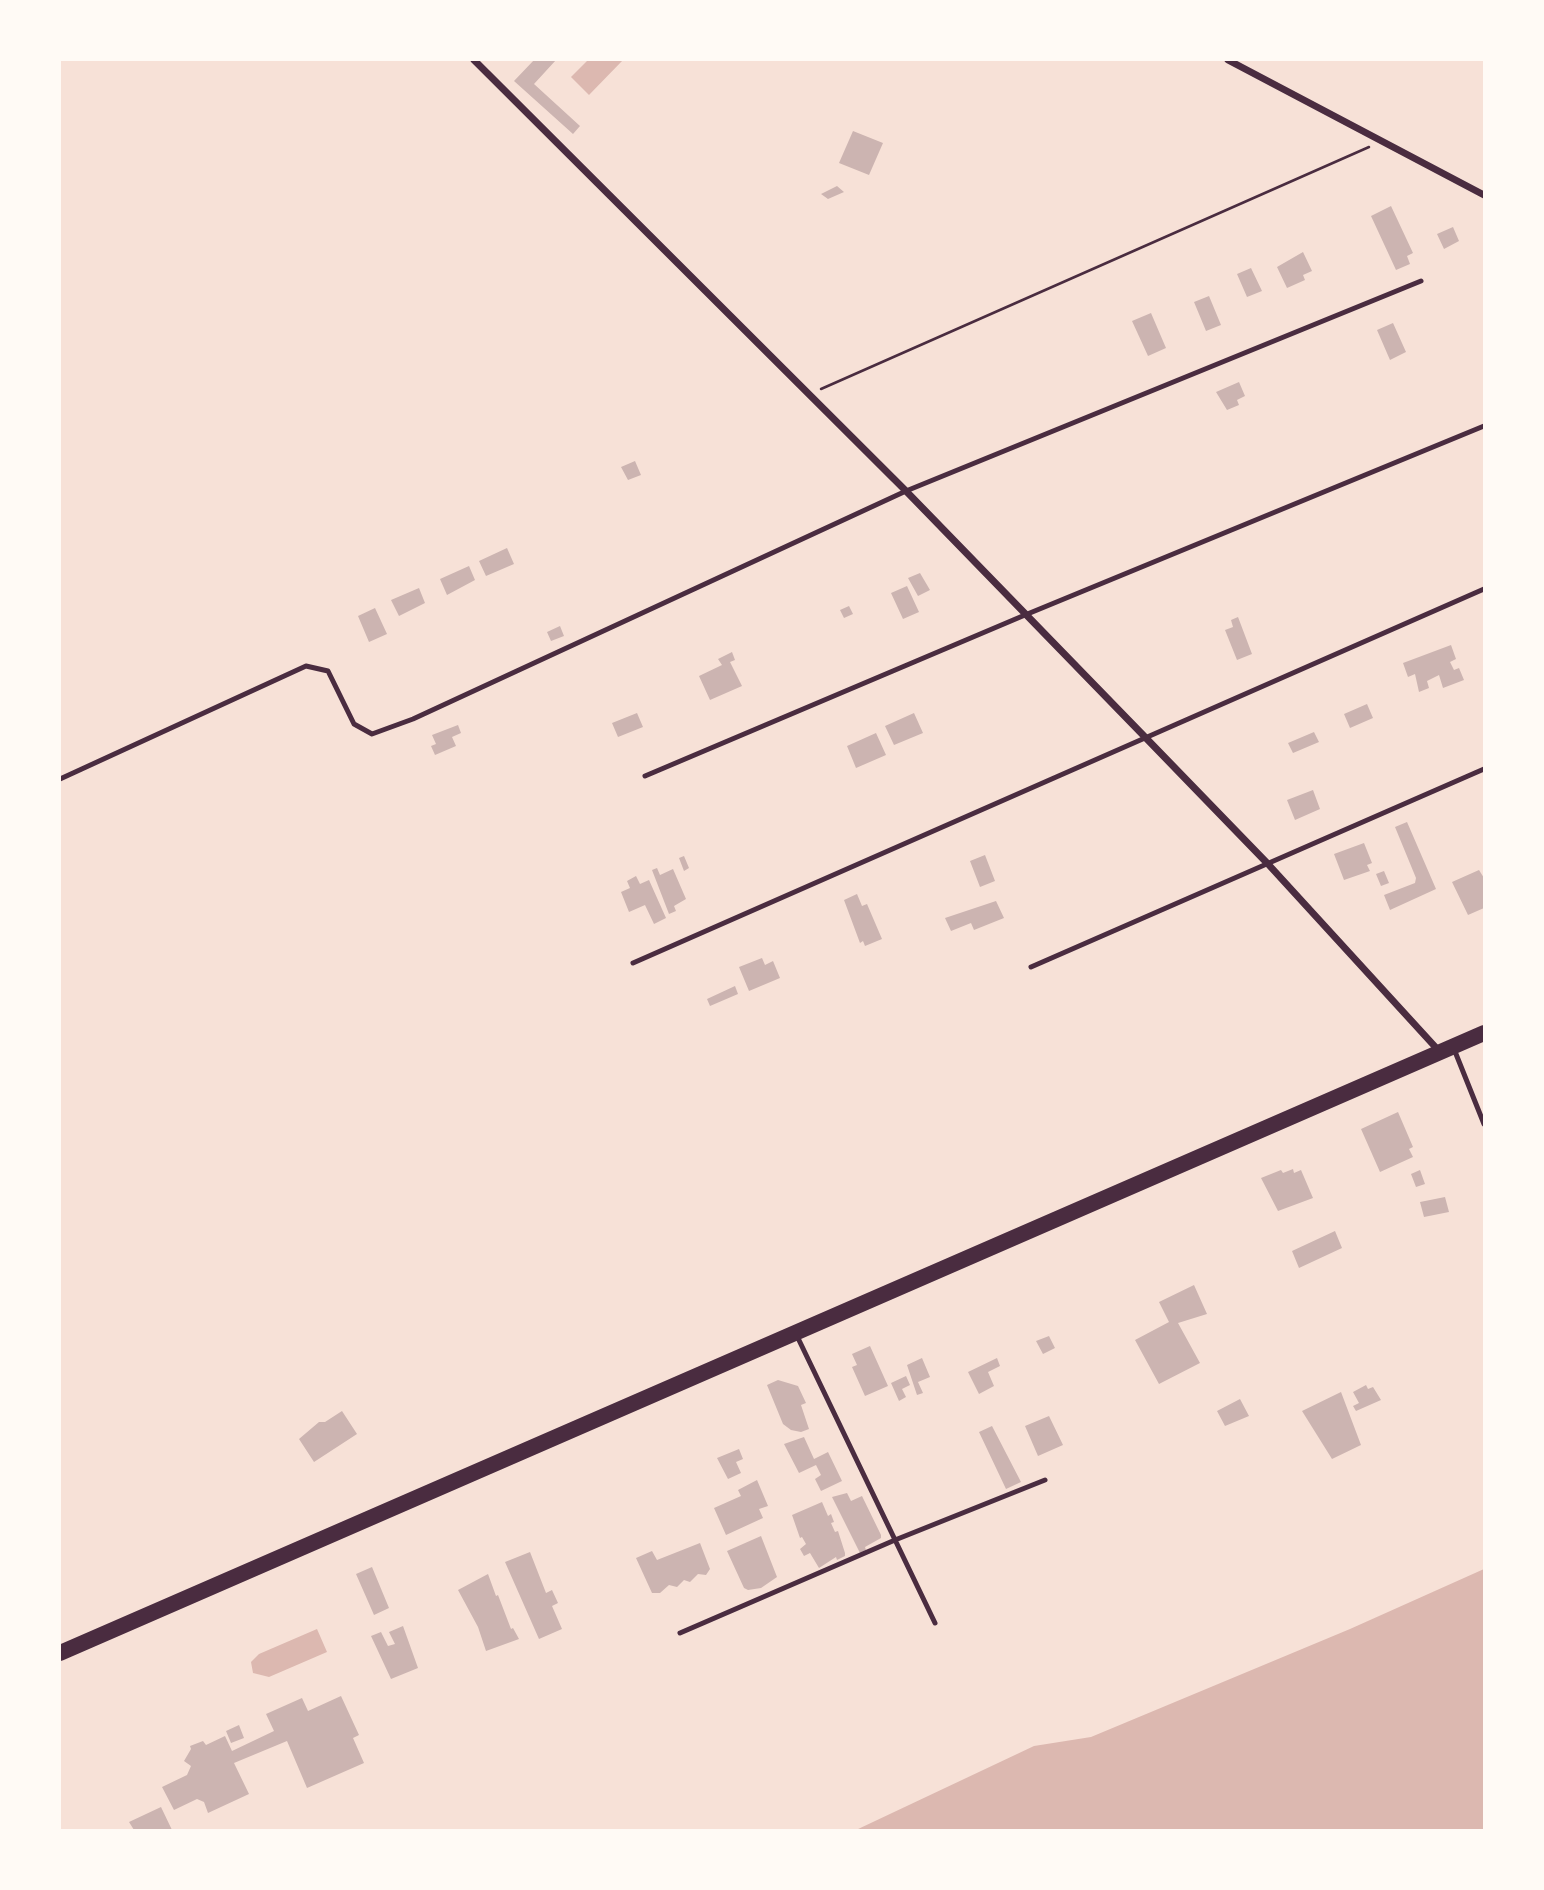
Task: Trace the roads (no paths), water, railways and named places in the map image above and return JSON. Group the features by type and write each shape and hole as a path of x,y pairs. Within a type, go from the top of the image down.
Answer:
{"main road":[{"path":"60,1653 1485,1033"}],"street":[{"path":"474,60 906,491 1446,1049"},
{"path":"1228,60 1485,195"}],"lane":[{"path":"60,779 306,666 328,671 354,724 372,734 412,719 906,491 1420,281"},
{"path":"645,776 1025,615 1485,426"},
{"path":"633,962 1485,589"},
{"path":"1031,967 1485,769"},
{"path":"1446,1049 1485,1124"},
{"path":"796,1333 935,1623"},
{"path":"680,1633 895,1539 1045,1480"}]}
